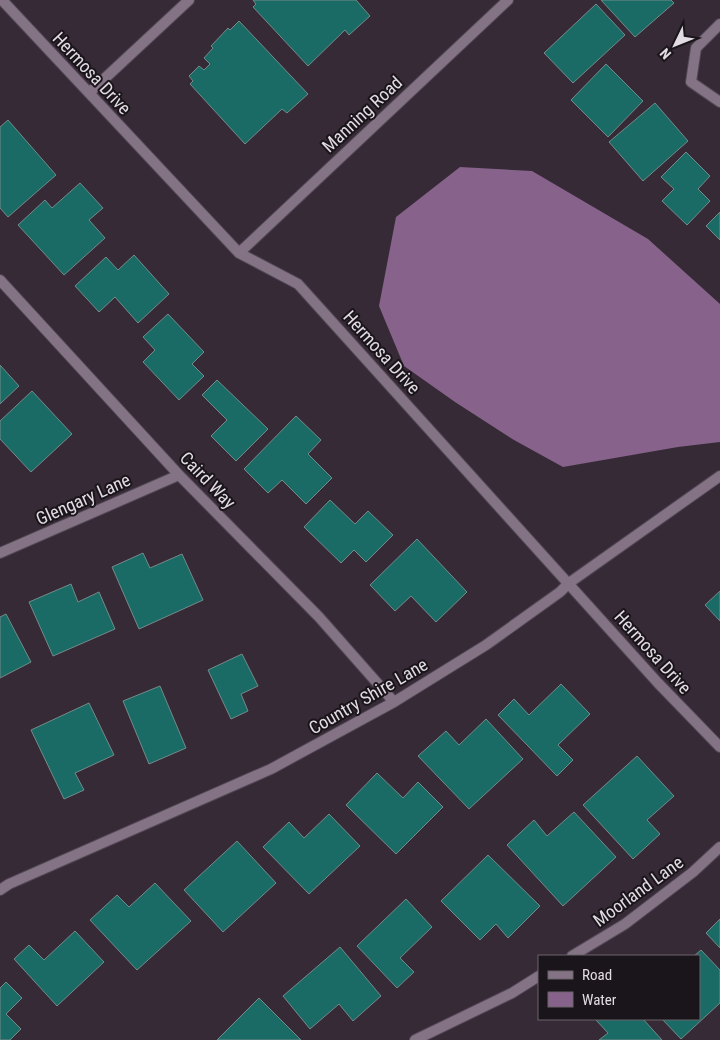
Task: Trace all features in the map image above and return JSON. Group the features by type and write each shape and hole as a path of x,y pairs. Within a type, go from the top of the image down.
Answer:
{"street":[{"name":"Hermosa Drive","path":"2,0 239,252 298,284 658,683 720,747"},
{"path":"89,93 189,0"},
{"name":"Manning Road","path":"239,252 508,0"},
{"path":"720,24 696,48 691,82 720,102"},
{"name":"Caird Way","path":"0,280 179,475 319,617 394,702"},
{"name":"Glengary Lane","path":"0,553 179,475"},
{"name":"Country Shire Lane","path":"0,890 9,884 271,769 394,702 486,644 720,476"},
{"name":"Moorland Lane","path":"574,955 625,924 693,872 720,847"},
{"path":"415,1040 512,993 538,977"}],"water":[{"path":"460,167 532,171 648,239 720,304 720,442 678,447 563,467 514,440 404,366 379,306 396,217"}],"building":[{"path":"253,0 356,0 370,16 349,35 345,30 308,66 253,7 256,4"},
{"path":"601,0 671,0 674,3 635,37"},
{"path":"596,4 625,35 573,83 544,53"},
{"path":"239,21 308,94 287,113 282,109 245,144 190,84 193,81 189,76 199,66 204,70 210,64 204,58 213,48 211,46 228,28 230,30"},
{"path":"606,64 643,101 608,137 571,100"},
{"path":"655,103 688,141 643,181 609,142"},
{"path":"8,120 56,175 8,217 0,208 0,127"},
{"path":"686,152 710,176 698,189 710,201 687,225 662,201 674,189 661,177"},
{"path":"80,183 103,208 89,220 105,238 64,275 18,225 45,200 52,208"},
{"path":"720,212 720,240 706,226"},
{"path":"134,255 169,294 138,323 115,297 99,312 75,286 106,257 118,270"},
{"path":"168,314 204,352 192,364 204,376 179,400 143,362 155,350 143,337"},
{"path":"0,365 19,386 0,404"},
{"path":"217,380 268,429 236,461 211,436 227,420 202,395"},
{"path":"32,391 72,434 31,472 0,439 0,421"},
{"path":"296,416 321,440 308,454 332,478 306,504 282,480 268,493 244,469"},
{"path":"330,500 355,524 368,511 393,535 366,562 354,550 341,563 304,527"},
{"path":"417,539 467,592 436,622 411,596 395,611 370,585"},
{"path":"143,553 150,568 182,554 203,600 139,629 112,567"},
{"path":"71,584 78,602 99,592 115,629 53,656 29,602"},
{"path":"720,591 720,621 705,605"},
{"path":"6,614 31,662 0,678 0,617"},
{"path":"242,654 258,686 241,694 248,711 231,719 208,670"},
{"path":"561,684 590,714 558,745 573,760 557,776 498,715 514,699 529,715"},
{"path":"160,686 186,748 149,764 123,701"},
{"path":"89,703 114,755 75,773 84,790 64,799 31,730"},
{"path":"486,719 523,759 469,809 418,756 446,731 459,745"},
{"path":"637,756 674,796 647,820 660,834 633,859 583,805"},
{"path":"377,773 403,798 418,782 443,807 396,854 346,805"},
{"path":"574,812 616,857 563,906 507,845 534,820 547,836"},
{"path":"329,814 360,846 309,894 263,847 289,822 304,838"},
{"path":"237,841 276,883 223,932 184,890"},
{"path":"488,855 540,906 508,938 496,924 480,940 441,901"},
{"path":"155,883 191,921 137,970 90,920 117,895 129,907"},
{"path":"406,899 432,927 400,958 414,972 397,988 357,946"},
{"path":"720,919 720,948 706,933"},
{"path":"75,931 104,962 57,1006 14,959 29,945 44,960"},
{"path":"340,947 381,996 353,1021 339,1004 310,1029 283,996"},
{"path":"701,950 720,970 720,1003 681,1039 663,1020 700,1020 700,955 695,955"},
{"path":"6,982 22,998 6,1014 21,1029 10,1040 0,1040 0,988"},
{"path":"259,998 301,1040 217,1040"},
{"path":"596,1020 644,1020 662,1040 599,1040 608,1033"}]}
